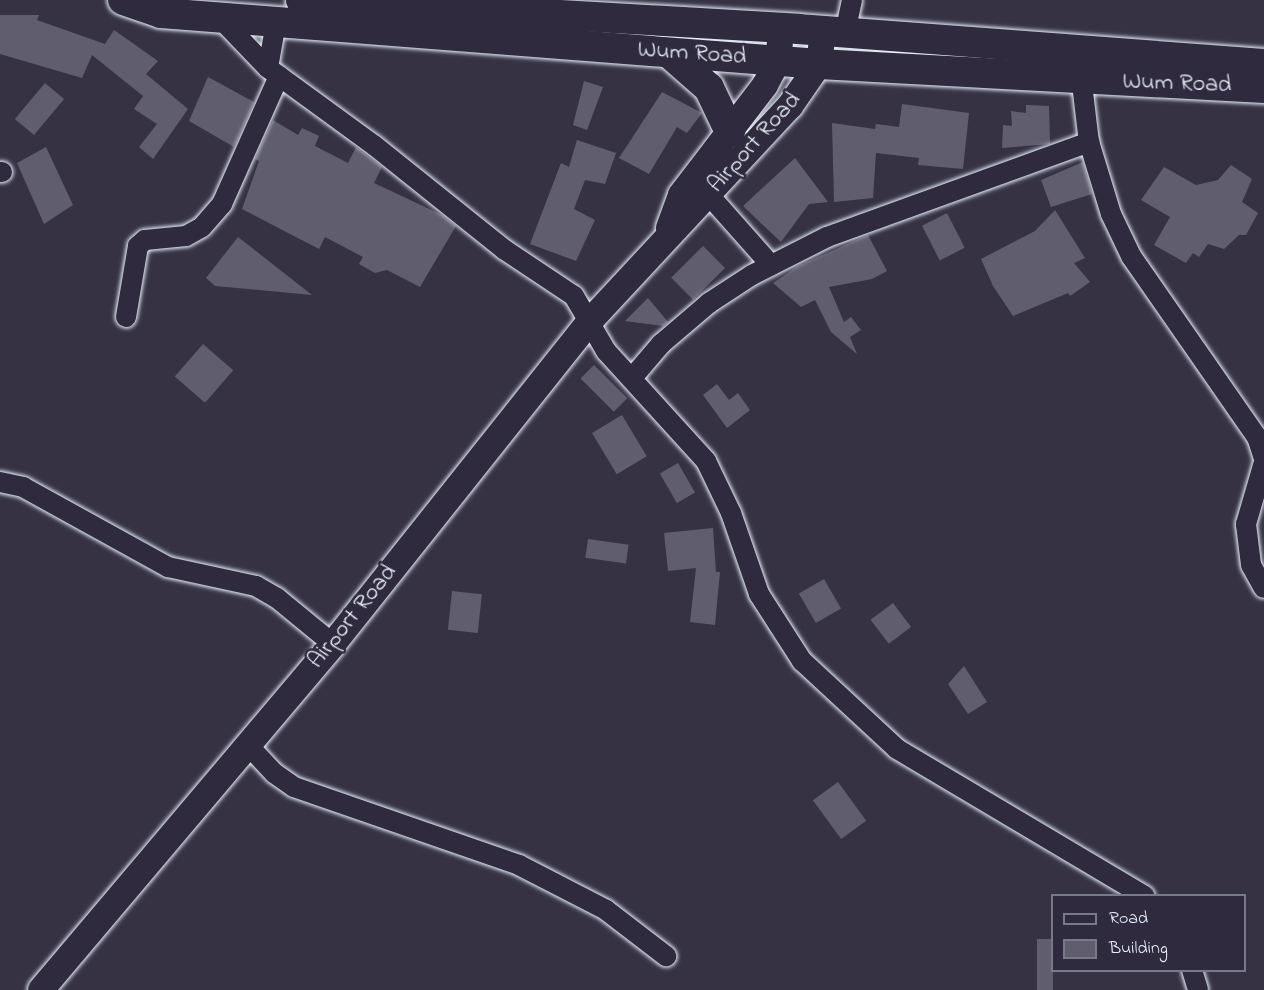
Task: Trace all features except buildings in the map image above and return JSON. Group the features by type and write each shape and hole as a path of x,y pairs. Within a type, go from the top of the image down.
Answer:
{"highway":[{"name":"Wum Road","path":"123,0 161,14 819,64 1081,80 1264,88"},
{"name":"Wum Road","path":"301,0 782,28 1264,64"},
{"path":"669,53 709,88 730,132"}],"main road":[{"name":"Airport Road","path":"664,242 681,195 730,132 778,61 782,28"},
{"name":"Airport Road","path":"41,990 333,644 590,321 790,106 819,64 834,32"}],"street":[{"path":"834,32 852,0"},
{"path":"220,18 273,72 375,146 505,250 574,296 606,351 706,461 731,513 759,594 802,661 897,749 1142,894"},
{"path":"126,317 138,246 145,240 186,236 202,227 222,204 273,72 276,22"},
{"path":"1080,50 1081,80 1089,142 1112,214 1131,255 1257,437 1264,460 1246,524 1251,565 1264,588"},
{"path":"632,378 661,344 709,303 771,265 827,237 1089,142"},
{"path":"708,194 771,265"},
{"path":"2,483 22,487 168,567 256,586 277,598 333,644"},
{"path":"248,744 274,773 294,787 519,866 606,910 666,956"},
{"path":"1192,972 1198,990"}]}
